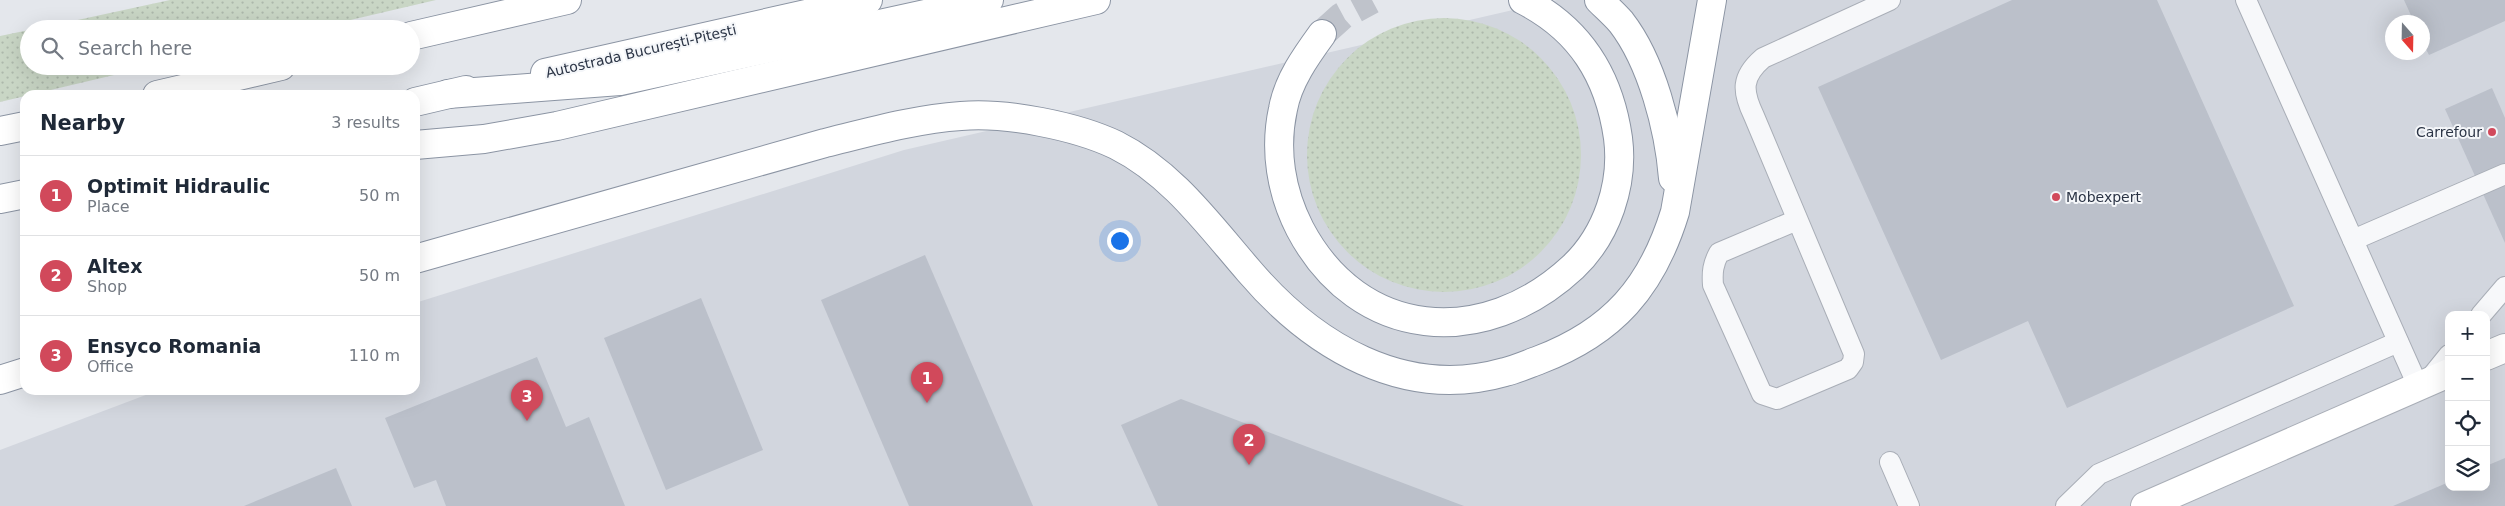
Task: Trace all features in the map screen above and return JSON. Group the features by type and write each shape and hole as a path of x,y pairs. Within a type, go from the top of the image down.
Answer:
{"main road":[{"path":"420,34 567,0"},
{"name":"Autostrada București-Pitești","path":"420,101 868,0"},
{"path":"448,94 620,81 989,0"},
{"path":"420,145 484,139 557,126 1096,0"},
{"path":"1322,34 1294,78 1283,107 1278,141 1282,178 1290,210 1320,262 1347,289 1366,301 1396,314 1429,322 1459,322 1489,317 1513,308 1538,295 1560,279 1582,259 1599,233 1611,207 1618,182 1620,154 1616,129 1610,102 1601,78 1586,53 1567,28 1541,9 1523,0"},
{"path":"1599,0 1621,23 1644,64 1654,90 1666,133 1672,172 1675,212"},
{"path":"420,258 825,143 885,129 962,116 1042,122 1077,131 1116,146 1158,172 1192,204 1281,305 1322,338 1365,363 1407,376 1454,380 1504,373 1555,354 1591,334 1620,310 1645,283 1665,245 1675,212 1712,0"},
{"path":"178,90 243,75"},
{"path":"0,132 20,127"},
{"path":"0,199 20,195"},
{"path":"2490,354 2505,348"},
{"path":"0,380 20,374"},
{"path":"2145,506 2431,380"}],"lane":[{"path":"1797,220 1719,253 1712,273 1713,285 1762,394 1777,399 1848,369 1853,362 1854,354 1747,101 1745,92 1748,76 1753,66 1763,58 1890,0"},
{"path":"2246,0 2398,342 2431,380 2448,356"},
{"path":"2353,240 2505,174"},
{"path":"2485,311 2505,287"},
{"path":"2066,506 2100,474 2398,342"},
{"path":"1890,462 1909,506"}],"shaded area":[{"path":"1557,0 2505,0 2505,506 0,506 0,450 146,395 420,395 420,301 904,150"}],"green space":[{"path":"170,0 436,0 350,20 78,20"},
{"path":"1431,18 1457,18 1484,23 1497,28 1520,41 1541,58 1558,79 1571,102 1579,128 1581,155 1579,182 1571,208 1558,231 1541,252 1509,276 1484,287 1457,292 1431,292 1404,287 1379,276 1357,261 1338,242 1323,220 1312,195 1307,168 1307,142 1312,115 1323,90 1338,68 1357,49 1379,34 1404,23"},
{"path":"20,32 20,75 114,75 51,90 20,90 20,97 0,102 0,36"}],"building":[{"name":"Mobexpert","path":"2012,0 2157,0 2294,306 2067,408 2028,321 1941,360 1818,87"},
{"path":"2404,0 2505,0 2505,21 2430,55 2430,15 2411,15"},
{"path":"2492,88 2505,118 2505,243 2445,109"},
{"path":"925,255 1033,506 909,506 821,300"},
{"path":"701,298 763,450 666,490 604,338"},
{"path":"537,357 566,427 589,417 625,506 446,506 436,480 414,488 385,418"},
{"path":"1181,399 1464,506 1158,506 1121,425"},
{"path":"2505,458 2505,506 2393,506 2445,484 2445,491 2490,491 2490,464"},
{"path":"336,468 352,506 244,506"}],"tunnel":[{"path":"1322,34 1342,16 1372,0"}],"place":[{"name":"Carrefour","path":"2492,132"},
{"name":"Mobexpert","path":"2056,197"},
{"name":"Optimit Hidraulic","path":"927,403"},
{"name":"Ensyco Romania","path":"527,421"},
{"name":"Altex","path":"1249,465"}]}
